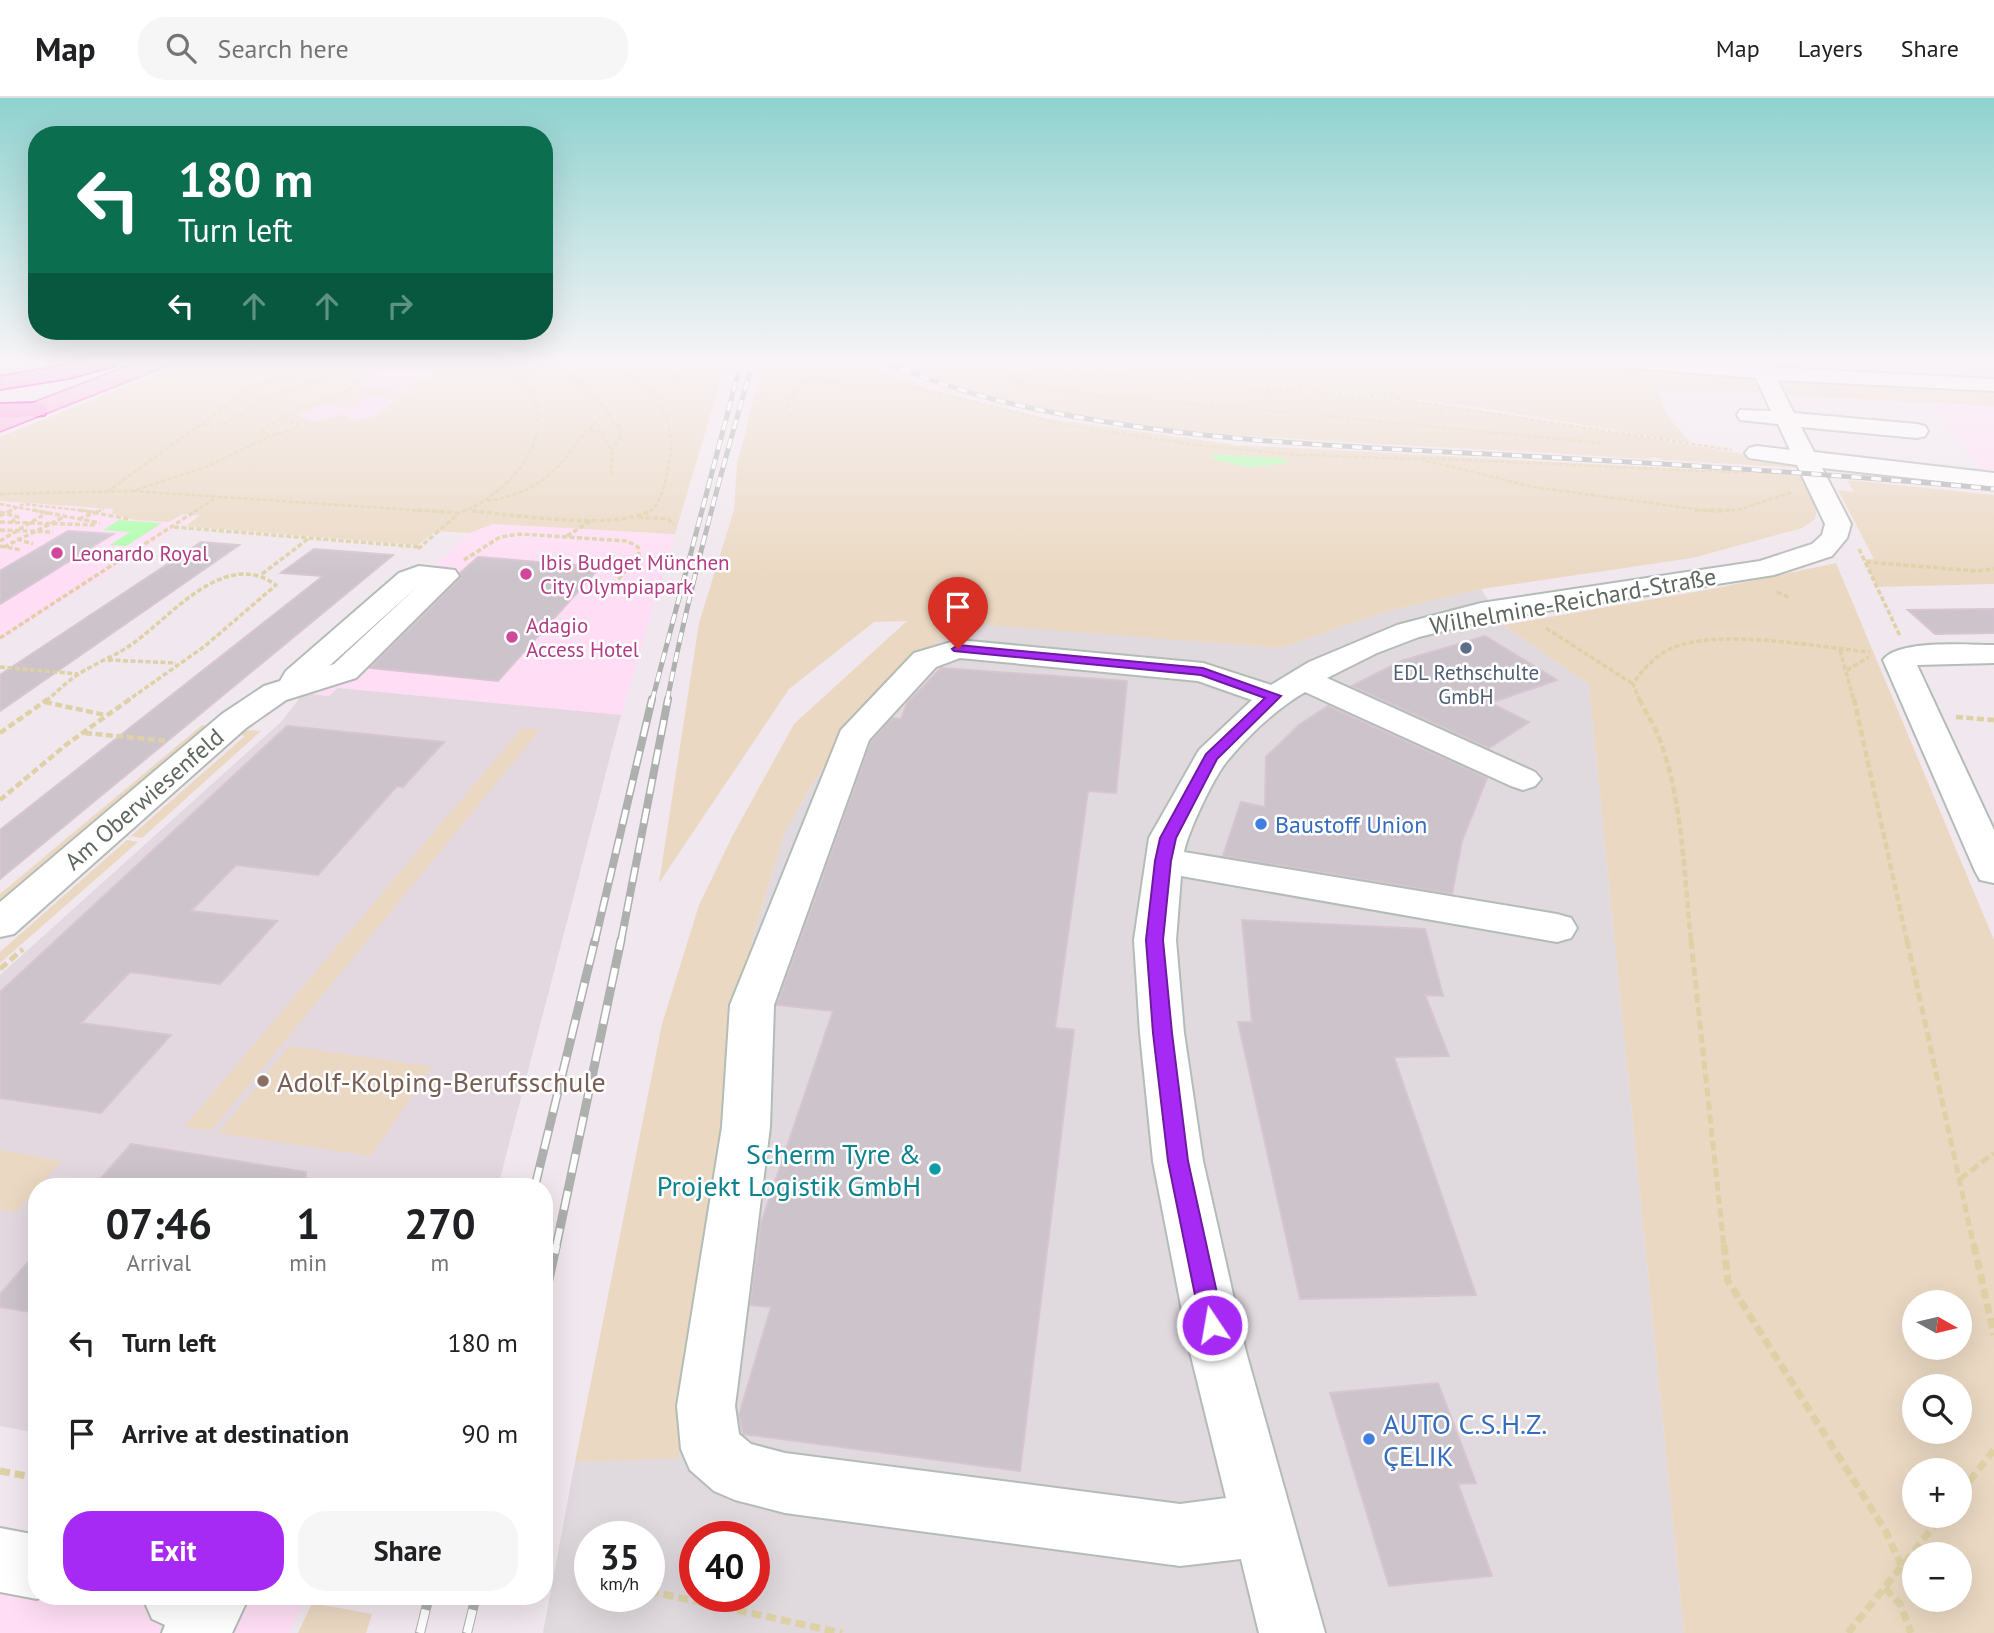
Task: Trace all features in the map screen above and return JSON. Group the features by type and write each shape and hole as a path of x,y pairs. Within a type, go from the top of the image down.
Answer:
{"street":[{"name":"Wilhelmine-Reichard-Straße","path":"1292,1633 1218,1352 1178,1161 1162,1033 1155,940 1168,838 1211,757 1288,688 1366,647 1450,619 1481,612 1764,569 1822,550 1835,538 1838,524 1794,434"},
{"path":"1757,453 1815,476 1994,480"},
{"name":"Am Oberwiesenfeld","path":"0,924 234,721 275,693 294,685 332,677 345,670 445,576"},
{"path":"1262,1525 1180,1535 785,1483 736,1470 711,1449 706,1406 746,1127 752,1006 853,737 925,660 958,649 1203,672 1288,688 1523,779"},
{"path":"1893,654 1994,654"},
{"path":"1893,654 1899,660 1981,814 1994,871"},
{"path":"1163,861 1557,928"},
{"path":"0,1560 28,1565"},
{"path":"195,1633 212,1605"}],"path":[{"path":"106,492 186,434"},
{"path":"266,434 270,436"},
{"path":"133,491 208,466 278,434"},
{"path":"471,511 486,501 520,465 535,441 536,434"},
{"path":"486,501 502,500 537,486 561,467 584,434"},
{"path":"602,434 612,450"},
{"path":"611,476 612,450 620,434"},
{"path":"0,494 133,491 459,513 471,511 593,519 630,516 649,512 658,504 672,460 674,434"},
{"path":"1122,434 1196,445 1298,455 1419,459 1435,457 1815,476"},
{"path":"1505,434 1600,443"},
{"path":"1633,434 1757,453"},
{"path":"1419,459 1534,487 1717,512 1741,509 1800,490 1815,476"},
{"path":"0,638 216,498"},
{"path":"0,504 48,511 99,524 0,522"},
{"path":"1,513 24,504 95,512 129,519"},
{"path":"1,545 9,535 56,507"},
{"path":"1,545 83,508"},
{"path":"74,525 104,509"},
{"path":"1,513 18,517 1,532"},
{"path":"630,516 668,519 674,525"},
{"path":"566,537 593,519"},
{"path":"172,527 421,548"},
{"path":"1,532 53,532"},
{"path":"1,532 33,544"},
{"path":"445,576 475,550 500,537 520,534 627,541 638,547 639,555 615,583"},
{"path":"0,733 45,702 78,674 133,644 206,584 236,575 261,574 309,538"},
{"path":"1,545 21,550"},
{"path":"1847,670 1893,654 1866,562 1859,549"},
{"path":"1866,562 1977,571 1994,569"},
{"path":"0,800 106,716 177,663 205,646 275,585 261,574"},
{"path":"1557,635 1633,684 1655,729 1671,774 1681,840 1728,1281 1885,1530 1902,1567 1848,1633"},
{"path":"1633,684 1638,674 1672,648 1694,641 1732,640 1840,650 1847,670 1994,1335"},
{"path":"105,660 177,663"},
{"path":"0,667 78,674"},
{"path":"45,702 106,716"},
{"path":"85,733 161,740"},
{"path":"1959,1179 1994,1153"},
{"path":"1972,1478 1994,1450"},
{"path":"0,1471 28,1476"},
{"path":"1922,1542 1933,1528"},
{"path":"1885,1588 1900,1605 1911,1633"},
{"path":"665,1594 842,1633"}],"shaded area":[{"path":"8,434 705,434 675,534 493,524 469,533 435,531 418,545 186,526 200,515 183,514 169,522 135,520 112,513 114,509 0,501 0,437"},
{"path":"745,434 1155,434 1237,445 1803,475 1818,504 1815,519 1802,528 1692,558 1481,589 1384,612 1281,648 961,623 892,681 847,734 811,786 784,834 753,937 679,1458 575,1462 662,1024 699,905 733,835 794,724 907,621 874,622 789,689 659,883 699,623 734,510 737,464"},
{"path":"1226,434 1620,434 1798,463 1801,468 1664,460 1655,457 1645,459"},
{"path":"1635,434 1683,434 1691,443"},
{"path":"1954,434 1994,434 1994,478 1986,477"},
{"path":"1215,454 1281,458 1290,463 1248,467 1211,459"},
{"path":"1847,480 1994,495 1994,584 1877,587 1864,559 1874,559 1838,490 1854,492"},
{"path":"0,501 198,515 0,641"},
{"path":"119,520 162,523 126,546 110,545 130,532 103,530"},
{"path":"493,524 675,534 621,715 338,688 329,696 299,693 469,533"},
{"path":"1836,563 1994,940 1994,1633 1684,1633 1589,685 1504,625 1712,589"},
{"path":"1481,589 1504,625 1589,685 1684,1633 543,1633 548,1605 553,1605 553,1580 575,1462 679,1457 753,937 784,834 811,786 847,734 892,681 961,622 1281,648 1384,612"},
{"name":"Adolf-Kolping-Berufsschule","path":"338,688 621,715 500,1178 28,1178 28,1431 0,1426 0,975 282,721 299,699 299,693 329,696"},
{"path":"202,725 219,727 0,905 0,894"},
{"path":"522,728 540,730 211,1131 184,1127"},
{"path":"245,730 261,731 142,838 131,836 245,736 239,735"},
{"path":"127,840 138,842 0,963 0,952"},
{"path":"289,1046 432,1067 371,1156 218,1133"},
{"path":"0,1150 62,1161 47,1178 28,1178 28,1199 16,1212 0,1210"},
{"path":"0,1539 28,1582 28,1605 302,1605 289,1633 0,1633"},
{"path":"311,1605 372,1614 366,1633 298,1633"}],"building":[{"name":"Leonardo Royal","path":"68,531 113,534 0,604 0,571"},
{"path":"201,542 239,545 0,711 0,675"},
{"path":"314,549 393,555 0,879 0,830 323,576 281,573"},
{"path":"478,557 600,567 498,681 370,668 461,578 460,573"},
{"path":"1994,609 1994,633 1935,634 1908,610"},
{"path":"1485,636 1557,680 1490,703 1529,722 1489,748 1352,686 1401,661"},
{"name":"Scherm Tyre & Projekt Logistik GmbH","path":"941,668 1127,681 1116,793 1088,791 1055,1028 1074,1030 1020,1471 743,1434 739,1415 771,1307 750,1305 761,1223 833,1011 777,1005 871,741 892,718 901,719 907,703"},
{"path":"1328,706 1487,778 1462,841 1452,894 1223,856 1241,802 1265,807 1266,757 1299,725"},
{"path":"287,726 444,742 403,787 397,786 318,875 236,865 191,911 277,921 220,984 130,972 81,1023 171,1035 101,1113 0,1098 0,992"},
{"path":"1242,920 1425,929 1443,996 1425,995 1449,1056 1394,1057 1476,1295 1300,1299 1238,1022 1252,1022"},
{"path":"131,1144 306,1172 306,1178 101,1178"},
{"path":"28,1262 28,1312 0,1307 0,1294"},
{"path":"1438,1383 1476,1483 1458,1484 1492,1576 1389,1586 1330,1393"}],"railway":[{"path":"652,701 722,434"},
{"path":"667,701 706,530 733,434"},
{"path":"1192,434 1312,444 1740,469 1994,489"},
{"path":"595,941 652,699"},
{"path":"621,941 668,699"},
{"path":"537,1178 595,940"},
{"path":"556,1247 621,940"},
{"path":"553,1259 556,1245"},
{"path":"420,1633 427,1605"},
{"path":"467,1633 474,1605"}],"place":[{"name":"Leonardo Royal","path":"57,553"},
{"name":"Ibis Budget München City Olympiapark","path":"526,574"},
{"name":"Adagio Access Hotel","path":"512,637"},
{"name":"EDL Rethschulte GmbH","path":"1466,648"},
{"name":"Baustoff Union","path":"1261,824"},
{"name":"Adolf-Kolping-Berufsschule","path":"263,1081"},
{"name":"Scherm Tyre & Projekt Logistik GmbH","path":"935,1169"},
{"name":"AUTO C.S.H.Z. ÇELIK","path":"1369,1439"}],"route":[{"path":"958,649 1203,672 1274,696 1211,757 1168,838 1155,940 1162,1033 1178,1161 1212,1325"}]}
